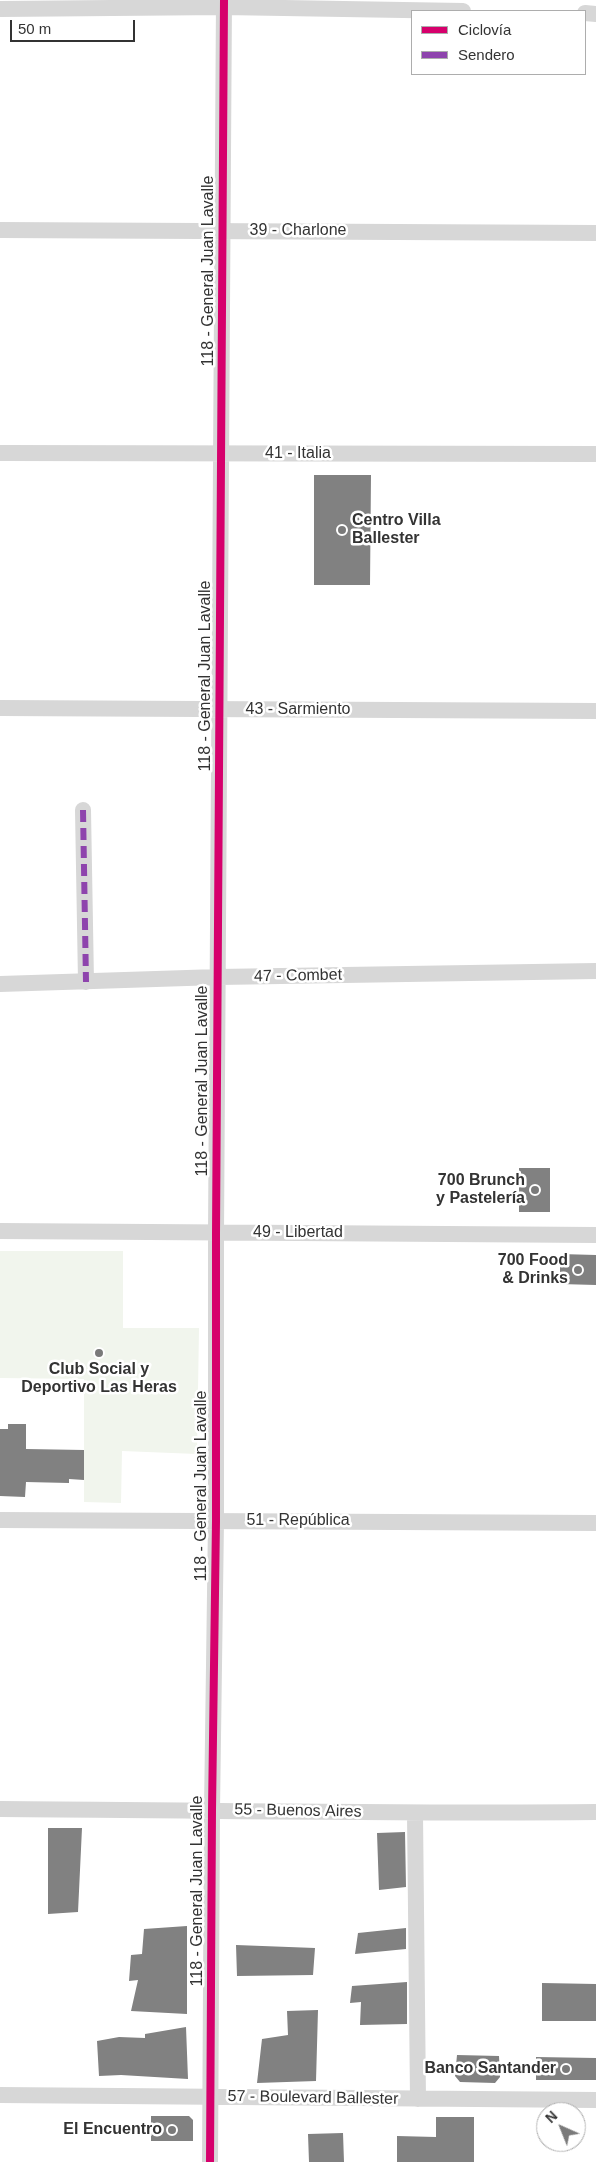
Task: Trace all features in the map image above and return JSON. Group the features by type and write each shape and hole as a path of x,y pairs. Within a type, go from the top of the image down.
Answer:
{"street":[{"path":"0,9 224,4 429,10"},
{"name":"118 - General Juan Lavalle","path":"210,2162 216,1521 216,1232 224,4"},
{"name":"39 - Charlone","path":"0,230 596,234"},
{"name":"41 - Italia","path":"0,453 596,454"},
{"name":"43 - Sarmiento","path":"0,708 596,711"},
{"path":"83,810 86,982"},
{"name":"47 - Combet","path":"0,984 218,977 596,971"},
{"name":"49 - Libertad","path":"0,1231 596,1235"},
{"name":"51 - República","path":"0,1520 596,1523"},
{"name":"55 - Buenos Aires","path":"0,1809 212,1810 415,1814 596,1812"},
{"path":"415,1814 418,2099"},
{"name":"57 - Boulevard Ballester","path":"0,2095 596,2100"}],"shaded area":[{"name":"Club Social y Deportivo Las Heras","path":"0,1251 123,1251 123,1328 199,1328 197,1454 122,1451 121,1503 84,1502 84,1379 0,1378"}],"building":[{"name":"Centro Villa Ballester","path":"314,475 371,475 370,585 314,585"},
{"name":"700 Brunch y Pastelería","path":"519,1168 550,1168 550,1212 519,1212"},
{"name":"700 Food & Drinks","path":"560,1254 596,1255 596,1285 560,1284"},
{"path":"8,1424 26,1424 26,1449 84,1450 84,1480 69,1479 69,1483 26,1482 25,1497 0,1496 0,1429 8,1429"},
{"path":"48,1828 82,1828 78,1912 48,1914"},
{"path":"405,1832 406,1887 379,1890 377,1833"},
{"path":"187,1926 187,2014 131,2011 138,1980 129,1981 131,1955 142,1954 144,1929"},
{"path":"406,1928 406,1949 355,1954 358,1933"},
{"path":"236,1945 315,1948 313,1975 237,1976"},
{"path":"407,1982 407,2024 360,2025 361,2002 350,2003 352,1986"},
{"path":"542,1983 596,1984 596,2021 542,2021"},
{"path":"318,2010 316,2081 257,2083 262,2039 288,2035 287,2011"},
{"path":"186,2027 188,2079 121,2075 99,2076 97,2041 119,2037 145,2038 145,2034"},
{"path":"457,2055 499,2056 500,2077 495,2083 460,2082 455,2076"},
{"name":"Banco Santander","path":"536,2057 596,2058 596,2080 536,2080"},
{"name":"El Encuentro","path":"151,2116 189,2116 193,2120 193,2141 151,2141"},
{"path":"436,2117 474,2117 474,2162 397,2162 397,2136 436,2137"},
{"path":"343,2133 344,2162 309,2162 308,2134"}],"marked path":[{"path":"83,810 86,982"}],"cycle path":[{"path":"210,2162 216,1521 216,1232 224,0"}],"place":[{"name":"Centro Villa Ballester","path":"342,530"},
{"name":"700 Brunch y Pastelería","path":"535,1190"},
{"name":"700 Food & Drinks","path":"578,1270"},
{"name":"Club Social y Deportivo Las Heras","path":"99,1353"},
{"name":"Banco Santander","path":"566,2069"},
{"name":"El Encuentro","path":"172,2130"}]}
